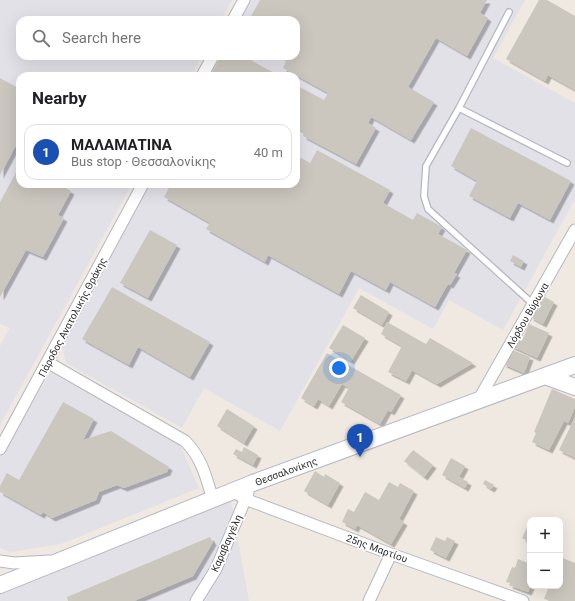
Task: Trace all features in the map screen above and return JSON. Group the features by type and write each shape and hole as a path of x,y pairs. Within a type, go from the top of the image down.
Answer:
{"main road":[{"name":"Θεσσαλονίκης","path":"0,585 58,560 213,500 239,495 253,483 575,365"},
{"path":"544,376 575,387"}],"street":[{"path":"235,16 244,0"},
{"path":"204,72 211,60"},
{"name":"Πάροδος Ανατολικής Θράκης","path":"0,449 140,188"},
{"name":"Λόρδου Βύρωνα","path":"479,399 575,230"},
{"path":"47,362 185,441 195,451 202,464 213,500"},
{"name":"25ης Μαρτίου","path":"239,495 391,554 523,601"},
{"name":"Καραβαγγέλη","path":"196,601 216,569 239,495"},
{"path":"369,601 391,554"},
{"path":"0,561 21,563 58,560"}],"lane":[{"path":"509,12 459,108 426,166 424,196 428,209 533,304"},
{"path":"459,108 567,164"}],"shaded area":[{"path":"0,0 232,0 223,16 16,16 16,60 200,60 193,72 16,72 16,188 130,188 0,425 0,346 10,328 0,324"},
{"path":"250,0 525,0 493,58 575,103 575,199 503,330 449,300 433,329 359,288 280,431 204,388 182,428 66,363 61,343 147,188 300,188 300,72 210,72 218,60 300,60 300,16 241,16"},
{"path":"50,372 180,445 199,488 61,544 10,552 0,548 0,456 3,454"},
{"path":"231,501 249,601 0,601 0,594"}],"building":[{"path":"260,0 487,0 480,13 488,18 467,56 436,38 408,87 434,102 411,140 371,117 368,123 376,128 356,164 303,136 304,132 300,130 300,87 324,100 328,93 300,77 300,72 290,72 283,68 287,60 300,60 300,16 251,16"},
{"path":"539,0 547,0 575,16 575,90 548,75 545,81 506,59"},
{"path":"219,60 250,60 273,72 212,72"},
{"path":"0,78 16,87 16,145 0,175"},
{"path":"471,128 571,181 550,220 518,203 510,218 469,196 477,181 451,166"},
{"path":"317,150 390,190 383,203 413,220 417,213 442,227 438,234 467,250 454,273 457,274 450,285 448,284 435,307 390,282 386,290 351,271 339,294 268,255 265,262 206,229 210,223 164,197 169,188 300,188 300,157 310,163"},
{"path":"16,172 16,188 65,188 71,191 58,215 64,218 43,257 26,250 0,297 0,202"},
{"path":"150,230 177,245 148,298 120,283"},
{"path":"513,255 524,261 521,267 510,261"},
{"path":"112,287 210,342 190,377 138,347 129,365 82,339"},
{"path":"361,295 389,312 382,325 353,308"},
{"path":"541,295 554,302 543,324 530,317"},
{"path":"387,322 426,344 430,338 473,363 437,384 412,370 406,381 388,372 402,346 381,334"},
{"path":"529,324 549,333 537,358 511,346 515,338 522,341"},
{"path":"343,325 365,338 351,361 329,348"},
{"path":"510,349 530,357 524,373 503,364"},
{"path":"327,353 401,395 391,412 388,410 380,424 341,402 349,388 342,384 329,406 318,399 314,406 301,398"},
{"path":"552,389 575,399 575,407 568,423 564,421 549,450 532,442 536,433 534,432"},
{"path":"63,402 94,419 83,440 111,431 169,467 167,472 124,488 117,485 99,492 96,500 52,518 43,512 41,515 0,492 0,486 7,473 19,480"},
{"path":"227,409 254,426 244,443 217,426"},
{"path":"575,417 575,458 559,450"},
{"path":"244,447 258,455 253,465 233,454 236,449 242,452"},
{"path":"413,450 433,465 424,477 404,461"},
{"path":"451,458 465,466 459,477 468,482 465,488 442,475"},
{"path":"315,471 324,477 325,474 340,483 328,505 304,491"},
{"path":"485,480 494,485 491,489 483,484"},
{"path":"389,482 398,487 400,483 414,491 399,519 404,522 391,544 357,525 355,529 342,522 348,509 354,512 365,492 379,500"},
{"path":"527,527 527,540 522,538"},
{"path":"210,537 213,542 193,576 134,601 68,601 67,597"},
{"path":"436,537 445,541 447,537 455,541 446,558 430,550"},
{"path":"563,558 575,563 575,601 550,601 544,599 548,589 563,589"},
{"path":"518,559 527,563 527,589 530,589 528,592 509,585 510,583 506,582 512,567 515,568"}],"place":[{"name":"ΜΑΛΑΜΑΤΙΝΑ","path":"360,457"}]}
